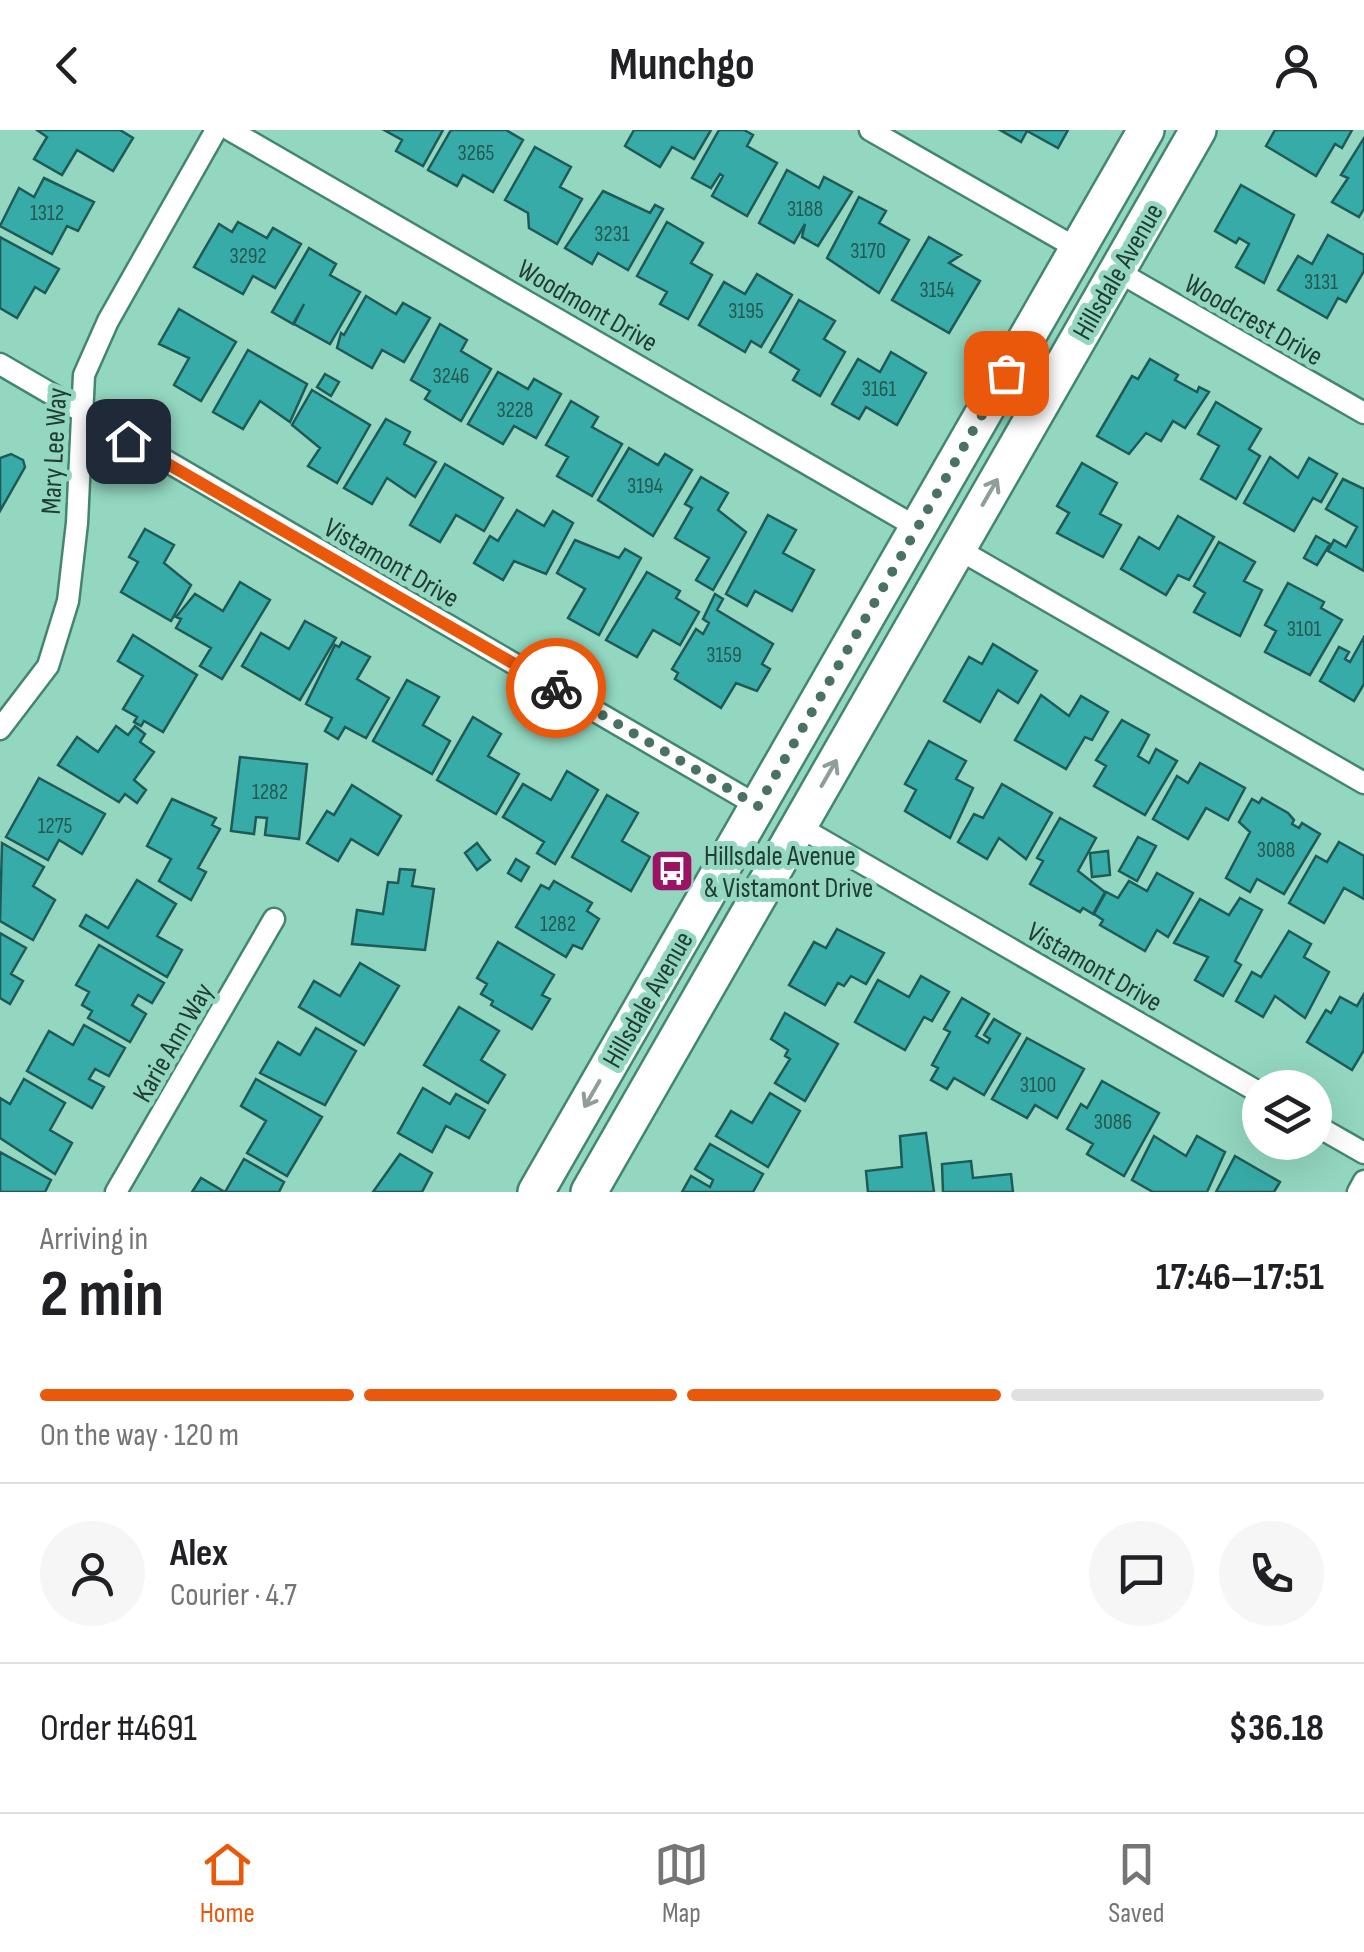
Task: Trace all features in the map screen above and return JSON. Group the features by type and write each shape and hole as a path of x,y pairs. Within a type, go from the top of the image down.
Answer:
{"highway":[{"name":"Hillsdale Avenue","path":"536,1192 1146,130"},
{"name":"Hillsdale Avenue","path":"588,1192 1198,130"},
{"path":"701,997 700,962 763,848 766,828 758,806"}],"street":[{"name":"Mary Lee Way","path":"0,728 48,666 68,601 84,375 108,321 216,130"},
{"name":"Woodmont Drive","path":"230,130 918,528"},
{"path":"870,130 1078,249"},
{"name":"Woodcrest Drive","path":"1117,272 1364,413"},
{"name":"Vistamont Drive","path":"0,364 758,806"},
{"path":"958,549 1364,783"},
{"name":"Vistamont Drive","path":"798,826 1242,1083"},
{"name":"Karie Ann Way","path":"116,1192 274,919"},
{"path":"1332,1134 1364,1152"},
{"path":"1358,1192 1364,1181"}],"building":[{"path":"37,130 120,130 133,138 113,171 77,150 62,175 34,159 47,137"},
{"path":"384,130 443,130 423,166 396,151 402,140"},
{"path":"451,130 506,130 523,140 493,192 463,175 457,186 428,170"},
{"path":"634,130 711,130 694,159 672,147 660,167 625,146"},
{"path":"719,130 744,130 753,135 747,146 777,163 747,216 712,196 723,176 720,174 711,188 692,178"},
{"path":"1000,130 1068,130 1058,148 1027,131 1021,142"},
{"path":"1275,130 1352,130 1342,148 1335,144 1316,176 1266,146"},
{"path":"1364,138 1364,209 1359,217 1332,202 1348,178 1341,175"},
{"path":"535,147 571,167 560,187 582,199 557,244 529,228 528,213 505,200"},
{"path":"787,170 819,188 824,177 852,192 818,246 802,237 805,224 794,243 759,223"},
{"path":"44,178 94,202 78,231 67,226 52,254 0,226 19,188 34,197"},
{"path":"1241,185 1294,215 1264,283 1236,267 1249,244 1239,238 1236,243 1215,231"},
{"path":"603,191 650,213 655,205 663,209 628,270 598,253 592,264 565,248"},
{"path":"859,197 886,211 879,223 909,240 879,293 827,258"},
{"path":"238,222 267,238 273,228 301,244 275,288 253,276 243,294 194,267 219,224 232,232"},
{"path":"667,222 703,243 691,263 712,275 688,319 660,304 667,292 637,276"},
{"path":"1328,235 1364,255 1364,271 1346,302 1338,298 1327,318 1278,290 1298,256 1312,264"},
{"path":"0,237 59,269 45,293 35,287 17,318 0,308"},
{"path":"929,237 961,255 949,263 980,281 949,333 892,300"},
{"path":"309,248 336,264 330,275 360,292 330,344 294,324 304,304 293,324 272,312"},
{"path":"757,274 792,295 761,347 751,341 745,352 699,325 724,282 745,294"},
{"path":"366,296 396,314 403,303 430,318 404,362 382,350 372,368 337,348 341,333 344,335"},
{"path":"799,300 835,321 824,339 845,352 820,396 793,380 799,370 770,352"},
{"path":"179,309 236,342 201,401 174,385 189,358 159,344"},
{"path":"440,324 467,340 461,351 491,369 461,421 425,399 430,391 411,380"},
{"path":"248,350 307,384 290,422 260,401 243,429 213,412"},
{"path":"891,352 926,373 897,425 866,407 859,419 832,404 858,359 880,372"},
{"path":"1150,359 1178,375 1175,380 1197,392 1199,387 1209,392 1185,428 1173,421 1161,441 1146,433 1129,454 1097,436 1132,376 1138,379"},
{"path":"498,372 528,389 534,379 561,394 536,438 514,426 503,444 468,424"},
{"path":"325,374 339,382 331,396 317,387"},
{"path":"312,390 370,425 337,483 308,466 320,448 292,425"},
{"path":"571,401 598,417 592,427 622,444 592,496 557,476 568,457 546,445"},
{"path":"1216,402 1261,429 1249,449 1260,456 1236,499 1201,479 1219,446 1198,434"},
{"path":"386,419 410,432 404,444 436,462 415,497 387,478 372,504 344,488"},
{"path":"629,448 658,465 665,454 692,470 653,536 598,500"},
{"path":"11,454 23,460 25,467 0,511 0,458"},
{"path":"1270,457 1298,478 1309,458 1337,474 1321,502 1313,498 1294,531 1244,503"},
{"path":"1082,463 1117,483 1100,514 1121,525 1103,557 1057,533 1069,513 1057,506"},
{"path":"445,464 503,498 484,531 456,515 440,542 410,525"},
{"path":"701,477 728,493 718,510 746,532 713,590 696,580 709,558 675,538 692,508 685,504"},
{"path":"1343,479 1364,489 1364,571 1328,551 1334,540 1346,547 1357,527 1326,509"},
{"path":"517,510 544,526 553,511 573,523 546,574 514,561 503,580 474,563 490,536 498,541"},
{"path":"768,515 796,530 783,553 814,570 792,611 755,591 747,606 726,594"},
{"path":"1178,516 1214,537 1189,580 1178,575 1166,595 1121,569 1139,537 1159,549"},
{"path":"145,529 174,545 164,563 191,585 171,621 121,592 138,562 129,557"},
{"path":"1316,536 1330,544 1317,565 1304,558"},
{"path":"575,540 619,558 625,549 641,558 599,635 568,618 585,589 557,573"},
{"path":"1219,542 1255,562 1244,581 1262,590 1240,636 1194,612 1205,593 1194,586"},
{"path":"647,572 680,591 676,598 699,612 680,645 653,630 637,657 606,640"},
{"path":"240,582 270,600 222,679 200,666 211,648 176,628 181,619 176,617 195,594 223,611"},
{"path":"1288,583 1324,602 1321,608 1342,620 1310,675 1265,652 1276,631 1265,625"},
{"path":"715,594 723,599 717,610 773,644 762,664 770,669 757,691 736,683 721,708 675,679 678,673 672,669 696,629 703,634 709,623 703,619"},
{"path":"305,621 336,638 300,700 242,666 261,633 289,649"},
{"path":"133,635 197,675 163,732 144,721 141,726 134,722 137,717 123,709 143,676 118,661"},
{"path":"1364,637 1364,684 1354,701 1320,681 1339,647 1349,652 1345,659 1350,662"},
{"path":"342,642 370,657 357,679 389,698 366,738 345,727 338,739 325,731 332,718 306,704 335,645 339,647"},
{"path":"993,644 1037,671 1018,703 998,690 980,722 944,701 969,657 982,664"},
{"path":"407,680 439,697 423,725 450,741 432,774 373,741"},
{"path":"1041,695 1069,716 1081,696 1108,712 1092,740 1085,737 1066,769 1015,740"},
{"path":"473,717 501,734 488,756 519,774 496,814 437,780"},
{"path":"1122,720 1149,735 1138,756 1149,763 1156,749 1177,761 1145,815 1094,786 1106,766 1096,760"},
{"path":"116,726 128,735 135,726 145,734 140,742 154,752 134,780 146,790 137,803 125,794 119,802 58,765 77,737 98,752"},
{"path":"929,741 966,761 956,779 973,788 950,838 905,811 916,790 905,784"},
{"path":"240,757 307,764 299,839 265,835 267,818 256,817 254,834 231,831"},
{"path":"1200,763 1245,788 1228,820 1206,808 1188,839 1153,819 1177,776 1188,783"},
{"path":"567,771 598,790 555,864 537,853 544,842 503,817 523,784 551,800"},
{"path":"39,778 105,814 82,854 59,840 48,860 6,837"},
{"path":"1002,784 1052,813 1026,859 999,838 987,859 958,842 974,814 983,818"},
{"path":"352,785 401,816 378,855 351,839 338,861 307,843 327,811 334,815"},
{"path":"607,795 638,813 622,841 650,857 631,891 572,857"},
{"path":"1262,798 1288,813 1294,820 1292,824 1299,828 1302,823 1320,834 1284,894 1257,879 1250,892 1226,878 1250,832 1239,822 1252,799 1259,803"},
{"path":"172,799 216,818 212,825 220,829 198,868 206,872 191,900 159,881 171,859 147,846"},
{"path":"1060,818 1096,838 1078,871 1105,892 1093,914 1083,908 1080,912 1030,884 1043,861 1037,858"},
{"path":"1138,837 1156,846 1137,881 1119,871"},
{"path":"1339,842 1364,856 1364,899 1344,888 1324,923 1289,903 1316,856 1327,862"},
{"path":"2,843 44,867 33,886 55,900 33,940 0,921"},
{"path":"477,843 490,860 477,870 465,853"},
{"path":"1108,851 1110,875 1092,877 1090,853"},
{"path":"516,859 529,867 521,881 508,873"},
{"path":"400,869 415,870 412,886 434,889 425,950 352,944 357,910 383,914 388,882 398,883"},
{"path":"1157,873 1193,893 1168,937 1157,930 1145,951 1100,925 1103,920 1094,914 1106,892 1118,898 1129,881 1147,891"},
{"path":"137,880 176,904 157,936 182,950 167,977 80,926 86,915 108,928"},
{"path":"554,881 592,903 587,911 599,919 582,949 573,945 566,957 516,927 541,885 549,889"},
{"path":"1240,898 1262,910 1235,961 1241,965 1223,996 1195,980 1208,957 1174,943 1200,899 1229,915"},
{"path":"837,929 884,953 866,984 851,976 844,986 838,983 825,1005 789,985 814,942 826,948"},
{"path":"1289,931 1311,944 1304,957 1329,972 1305,1018 1275,996 1263,1017 1236,1001 1252,972 1261,977"},
{"path":"0,933 26,948 11,974 23,981 10,1004 0,998"},
{"path":"498,942 554,975 542,995 550,999 532,1029 491,1005 493,1001 481,994 487,984 477,978"},
{"path":"99,945 164,983 152,1003 138,995 132,1005 146,1014 130,1042 88,1018 92,1011 82,1005 89,992 76,985"},
{"path":"360,963 399,986 364,1045 299,1007 314,981 340,996"},
{"path":"921,976 949,992 932,1021 924,1017 905,1050 855,1022 878,980 909,997"},
{"path":"1364,994 1364,1050 1352,1070 1307,1042 1326,1010 1331,1013 1340,997 1357,1006"},
{"path":"962,998 989,1014 976,1036 988,1043 990,1039 984,1035 994,1019 1020,1034 984,1095 954,1078 947,1089 931,1080 938,1068 932,1065 950,1032 944,1029"},
{"path":"459,1007 499,1031 481,1060 505,1075 488,1103 424,1065"},
{"path":"785,1013 838,1044 805,1101 775,1083 790,1059 785,1056 788,1050 771,1039"},
{"path":"84,1025 125,1048 109,1076 95,1069 89,1079 104,1087 92,1108 27,1071 49,1031 73,1045"},
{"path":"316,1028 356,1051 325,1105 260,1073 278,1042 300,1055"},
{"path":"1027,1038 1084,1069 1057,1118 1035,1105 1027,1118 992,1099"},
{"path":"24,1079 65,1103 50,1130 72,1143 55,1174 0,1138 0,1098 10,1104"},
{"path":"256,1079 322,1117 287,1176 247,1153 266,1121 241,1106"},
{"path":"1102,1081 1159,1113 1124,1176 1087,1154 1093,1144 1067,1129 1081,1104 1087,1108"},
{"path":"423,1088 450,1104 456,1094 485,1110 469,1138 446,1126 432,1152 398,1133"},
{"path":"770,1093 800,1111 768,1167 716,1136 731,1111 752,1123"},
{"path":"926,1133 934,1192 868,1192 866,1171 902,1167 900,1136"},
{"path":"1154,1136 1186,1156 1197,1136 1225,1152 1207,1192 1153,1192 1132,1180"},
{"path":"710,1144 763,1174 753,1192 682,1192 691,1176 710,1187 713,1180 695,1169"},
{"path":"0,1152 51,1180 45,1192 0,1192"},
{"path":"400,1154 432,1173 422,1192 373,1192"},
{"path":"1235,1156 1280,1182 1274,1192 1216,1192"},
{"path":"244,1159 284,1182 279,1192 225,1192"},
{"path":"971,1161 973,1178 1011,1174 1013,1192 943,1192 942,1164"},
{"path":"201,1178 225,1192 192,1192"}],"way so far":[{"path":"556,688 758,806 1006,373"}],"place":[{"name":"Hillsdale Avenue & Vistamont Drive","path":"672,871"}],"route":[{"path":"128,441 556,688"}]}
